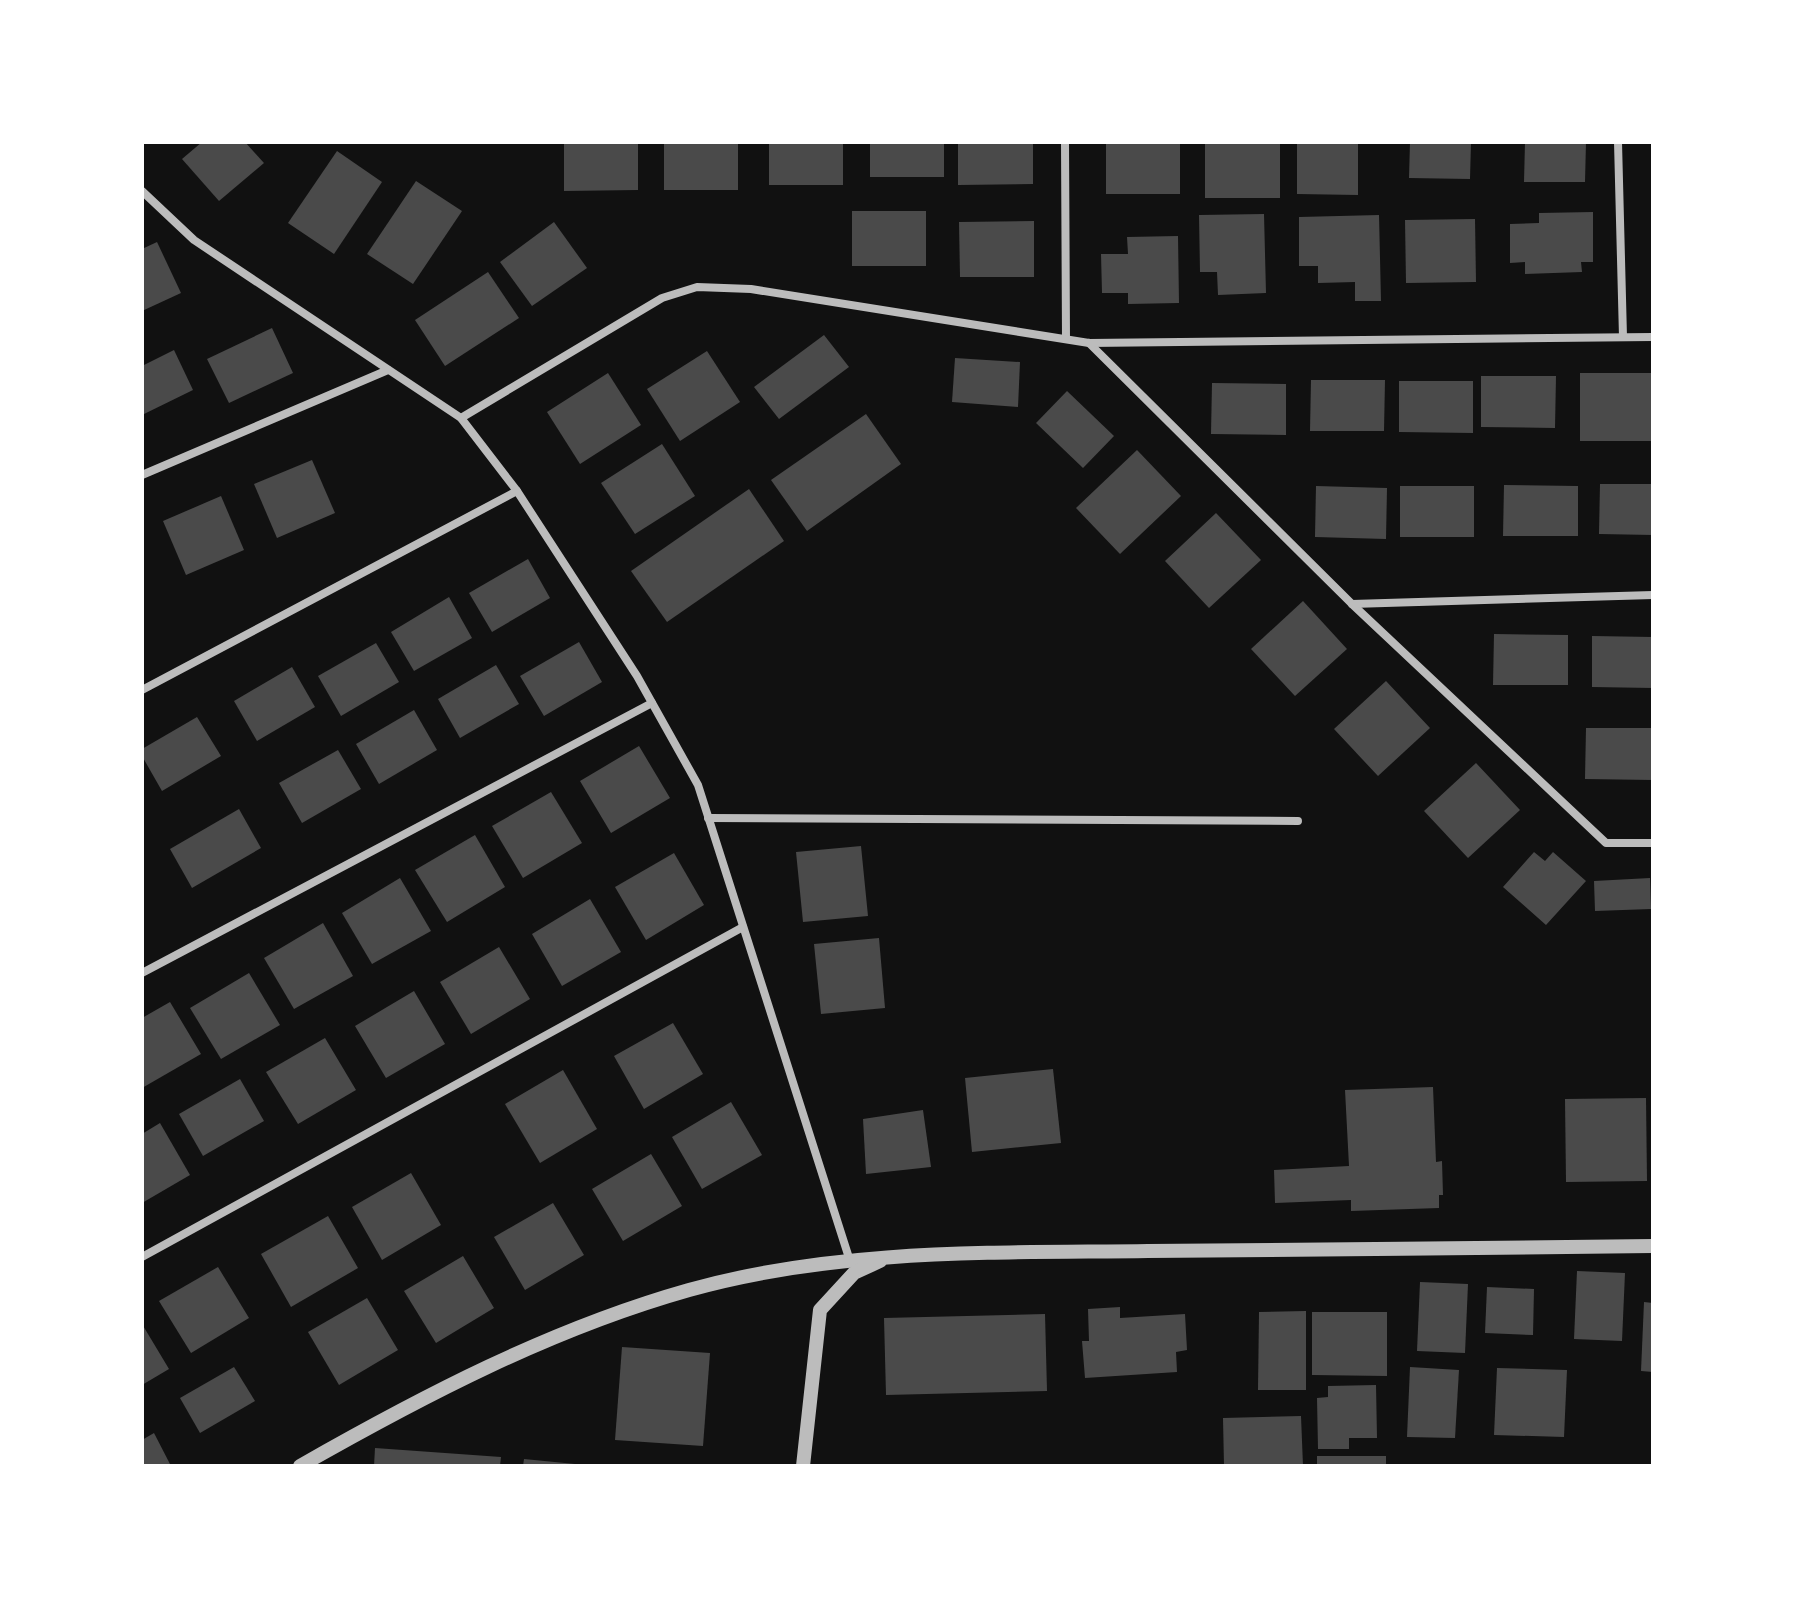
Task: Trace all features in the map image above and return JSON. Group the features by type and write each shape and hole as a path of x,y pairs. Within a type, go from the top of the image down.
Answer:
{"street":[{"path":"1065,142 1066,339"},
{"path":"1618,142 1623,337"},
{"path":"142,191 194,240 461,418 517,491 652,703 698,785 852,1267"},
{"path":"461,418 662,298 697,287 751,289 1089,343 1653,337"},
{"path":"1089,343 1352,604 1606,843 1653,843"},
{"path":"142,475 388,370"},
{"path":"142,690 517,491"},
{"path":"1352,604 1653,595"},
{"path":"142,973 652,703"},
{"path":"708,818 1298,821"},
{"path":"142,1257 743,927"},
{"path":"300,1466 396,1411 504,1359 625,1312 686,1291 741,1277 852,1267 888,1256 1653,1246"},
{"path":"803,1466 820,1310 852,1267"}],"building":[{"path":"202,142 245,142 264,163 219,201 182,159"},
{"path":"564,142 638,142 638,190 564,191"},
{"path":"664,142 738,142 738,190 664,190"},
{"path":"769,142 843,142 843,185 769,185"},
{"path":"870,142 944,142 944,177 870,177"},
{"path":"958,142 1033,142 1033,184 958,185"},
{"path":"1106,142 1180,142 1180,194 1106,194"},
{"path":"1297,142 1358,142 1358,195 1297,194"},
{"path":"1410,142 1471,142 1470,179 1409,178"},
{"path":"1525,142 1586,142 1585,182 1524,182"},
{"path":"1205,143 1280,143 1280,198 1205,198"},
{"path":"337,151 382,182 334,254 288,223"},
{"path":"416,181 462,211 413,284 367,254"},
{"path":"852,211 926,211 926,266 852,266"},
{"path":"1593,212 1593,262 1581,262 1582,272 1525,274 1525,262 1510,263 1510,224 1539,223 1539,213"},
{"path":"1264,214 1266,293 1218,295 1217,272 1200,272 1199,215"},
{"path":"1379,215 1381,301 1355,301 1355,282 1318,283 1318,266 1299,266 1299,217"},
{"path":"1475,219 1476,282 1406,283 1405,220"},
{"path":"1034,221 1034,277 960,277 959,222"},
{"path":"554,222 587,268 532,306 500,262"},
{"path":"1178,236 1179,303 1128,304 1128,293 1102,293 1101,254 1128,254 1127,237"},
{"path":"157,242 181,293 142,311 142,249"},
{"path":"488,272 519,318 445,366 415,320"},
{"path":"272,328 293,373 229,403 207,359"},
{"path":"824,335 849,367 779,419 754,387"},
{"path":"174,350 193,390 142,415 142,366"},
{"path":"707,351 740,402 680,441 647,389"},
{"path":"955,358 1020,362 1018,407 952,402"},
{"path":"608,373 641,425 580,464 547,412"},
{"path":"1580,373 1653,373 1653,441 1580,441"},
{"path":"1481,376 1556,376 1555,428 1481,427"},
{"path":"1311,380 1385,380 1384,431 1310,431"},
{"path":"1399,381 1473,381 1473,433 1399,432"},
{"path":"1212,383 1286,384 1286,435 1211,434"},
{"path":"1067,391 1114,436 1083,468 1036,423"},
{"path":"866,414 901,464 807,531 771,480"},
{"path":"662,444 695,496 635,534 601,483"},
{"path":"1137,450 1181,496 1120,554 1076,508"},
{"path":"312,460 335,513 277,538 254,484"},
{"path":"1600,484 1653,484 1653,535 1599,534"},
{"path":"1504,485 1578,486 1578,536 1503,536"},
{"path":"1316,486 1387,488 1386,539 1315,537"},
{"path":"1400,486 1474,486 1474,537 1400,537"},
{"path":"749,489 784,541 667,622 631,571"},
{"path":"221,496 244,550 186,575 163,521"},
{"path":"1216,513 1261,560 1209,608 1165,561"},
{"path":"528,559 550,598 492,632 469,593"},
{"path":"449,597 472,638 414,671 391,632"},
{"path":"1303,601 1347,649 1295,696 1251,649"},
{"path":"1494,634 1568,635 1568,685 1493,685"},
{"path":"1592,636 1653,637 1653,688 1592,687"},
{"path":"579,642 602,682 544,716 520,676"},
{"path":"376,643 399,682 341,716 318,676"},
{"path":"496,665 519,704 460,738 438,699"},
{"path":"292,667 315,707 257,741 234,701"},
{"path":"1386,681 1430,728 1378,776 1334,729"},
{"path":"414,710 437,750 379,784 356,744"},
{"path":"197,717 221,756 162,791 142,756 142,749"},
{"path":"1586,728 1653,728 1653,780 1585,779"},
{"path":"639,746 670,798 611,833 580,781"},
{"path":"338,750 361,789 302,823 279,783"},
{"path":"1476,763 1520,810 1468,858 1424,811"},
{"path":"551,792 582,843 523,878 492,826"},
{"path":"239,809 261,848 192,888 170,849"},
{"path":"475,835 505,887 447,922 415,870"},
{"path":"861,846 868,916 803,922 796,852"},
{"path":"1534,852 1545,861 1553,852 1586,881 1546,925 1503,887"},
{"path":"674,853 704,905 646,940 615,887"},
{"path":"400,878 431,931 372,964 342,913"},
{"path":"1650,878 1651,909 1595,911 1594,881"},
{"path":"590,899 621,952 562,986 532,934"},
{"path":"323,923 353,976 294,1009 264,958"},
{"path":"879,938 885,1008 821,1014 814,944"},
{"path":"499,947 530,999 471,1034 440,982"},
{"path":"249,973 280,1025 221,1059 190,1008"},
{"path":"414,991 445,1044 386,1078 355,1026"},
{"path":"170,1002 201,1054 142,1088 142,1018"},
{"path":"673,1023 703,1074 644,1109 614,1056"},
{"path":"325,1038 356,1090 298,1124 266,1072"},
{"path":"1053,1069 1061,1143 972,1152 965,1078"},
{"path":"563,1070 597,1129 540,1163 505,1104"},
{"path":"240,1079 264,1121 203,1156 179,1114"},
{"path":"1433,1087 1436,1162 1442,1161 1443,1195 1439,1195 1439,1208 1351,1211 1351,1200 1275,1203 1274,1170 1349,1166 1345,1090"},
{"path":"1646,1098 1647,1181 1566,1182 1565,1099"},
{"path":"731,1102 762,1155 702,1189 672,1137"},
{"path":"923,1110 931,1167 866,1174 863,1119"},
{"path":"160,1123 190,1175 142,1203 142,1134"},
{"path":"651,1154 682,1206 623,1241 592,1189"},
{"path":"411,1173 441,1225 382,1260 352,1207"},
{"path":"553,1203 584,1255 525,1290 494,1237"},
{"path":"328,1216 358,1268 291,1307 261,1254"},
{"path":"463,1256 494,1308 436,1343 404,1291"},
{"path":"218,1267 249,1318 191,1353 159,1301"},
{"path":"1577,1271 1625,1273 1622,1341 1574,1339"},
{"path":"1420,1282 1468,1284 1465,1353 1417,1351"},
{"path":"1487,1287 1534,1289 1533,1335 1485,1333"},
{"path":"367,1298 398,1350 339,1385 308,1332"},
{"path":"1644,1302 1653,1303 1653,1372 1641,1371"},
{"path":"1120,1307 1120,1318 1185,1314 1187,1350 1176,1352 1177,1372 1085,1378 1082,1341 1089,1341 1088,1309"},
{"path":"1306,1311 1306,1390 1258,1390 1259,1312"},
{"path":"1312,1312 1387,1312 1387,1376 1312,1375"},
{"path":"1045,1314 1047,1391 886,1395 884,1318"},
{"path":"142,1324 169,1369 142,1385"},
{"path":"622,1347 710,1353 703,1446 615,1440"},
{"path":"234,1367 255,1401 200,1433 180,1398"},
{"path":"1410,1367 1459,1370 1455,1438 1407,1437"},
{"path":"1497,1368 1567,1370 1564,1437 1494,1435"},
{"path":"1376,1385 1377,1438 1349,1438 1349,1449 1318,1449 1317,1398 1328,1397 1328,1386"},
{"path":"1301,1416 1303,1466 1224,1466 1223,1418"},
{"path":"154,1433 171,1466 142,1466 142,1440"},
{"path":"375,1448 501,1457 500,1466 374,1466"},
{"path":"1317,1456 1386,1456 1386,1466 1317,1466"},
{"path":"524,1459 575,1464 575,1466 523,1466"}]}
